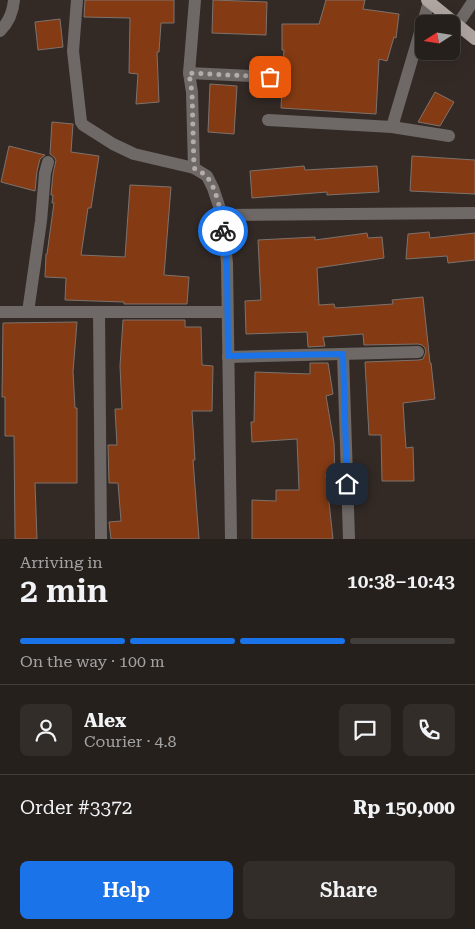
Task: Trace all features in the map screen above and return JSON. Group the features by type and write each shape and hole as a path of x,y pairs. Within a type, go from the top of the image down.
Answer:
{"main road":[{"path":"428,1 445,15"},
{"path":"460,27 475,39"}],"street":[{"path":"0,31 6,24 14,0"},
{"path":"77,0 73,51 81,122 112,144 134,154 194,168 207,176 222,215 227,263 231,539"},
{"path":"194,0 189,73 192,92 194,168"},
{"path":"460,20 474,0"},
{"path":"392,127 428,1"},
{"path":"189,73 270,77"},
{"path":"268,120 392,127 449,136"},
{"path":"28,312 41,221 45,173 48,162"},
{"path":"222,215 475,213"},
{"path":"0,312 227,312"},
{"path":"99,312 101,539"},
{"path":"228,356 418,352"},
{"path":"343,354 349,539"}],"building":[{"path":"85,0 174,0 174,23 161,23 159,52 157,52 159,102 136,104 138,74 129,73 130,18 84,17"},
{"path":"213,0 267,2 266,35 212,33"},
{"path":"326,0 365,0 363,9 399,14 396,38 394,37 387,61 379,59 376,114 281,108 284,50 282,50 282,24 319,24"},
{"path":"60,19 63,47 38,50 35,22"},
{"path":"210,84 237,86 234,134 208,132"},
{"path":"435,92 454,102 440,126 418,122"},
{"path":"52,122 73,124 71,152 99,156 91,208 88,208 81,255 125,257 130,185 171,187 164,275 189,277 187,304 124,304 124,302 65,300 66,278 45,277 46,254 54,203 52,203 53,195 51,195 56,160 50,154"},
{"path":"9,146 45,155 40,159 35,191 1,182"},
{"path":"412,156 475,160 475,194 410,191"},
{"path":"304,166 305,170 377,166 379,192 327,195 327,192 252,198 250,171"},
{"path":"429,232 430,238 475,233 475,260 448,263 447,256 406,259 408,234"},
{"path":"367,233 368,238 382,237 384,258 317,268 319,305 334,304 335,308 393,304 392,300 423,297 435,399 403,403 406,448 413,447 414,481 382,481 381,435 369,435 365,362 423,359 426,352 422,345 364,345 363,334 323,337 325,346 308,347 307,332 246,334 245,301 261,300 258,240 315,237 315,240"},
{"path":"123,320 185,320 185,327 201,327 202,365 213,366 212,411 192,411 195,460 193,460 199,539 111,539 109,522 121,521 118,483 109,483 108,445 117,445 115,409 122,409 120,366"},
{"path":"77,322 73,372 75,408 77,408 77,483 35,483 37,539 15,539 14,436 5,436 5,397 2,397 3,323"},
{"path":"310,363 328,363 333,394 326,396 334,443 335,475 326,475 333,539 252,539 252,500 276,501 276,490 299,490 297,439 252,442 251,422 254,422 255,372 310,374"}],"way so far":[{"path":"223,231 222,215 213,188 207,176 194,168 192,92 189,73 270,77"}],"route":[{"path":"223,231 227,263 228,356 343,354 347,484"}]}
